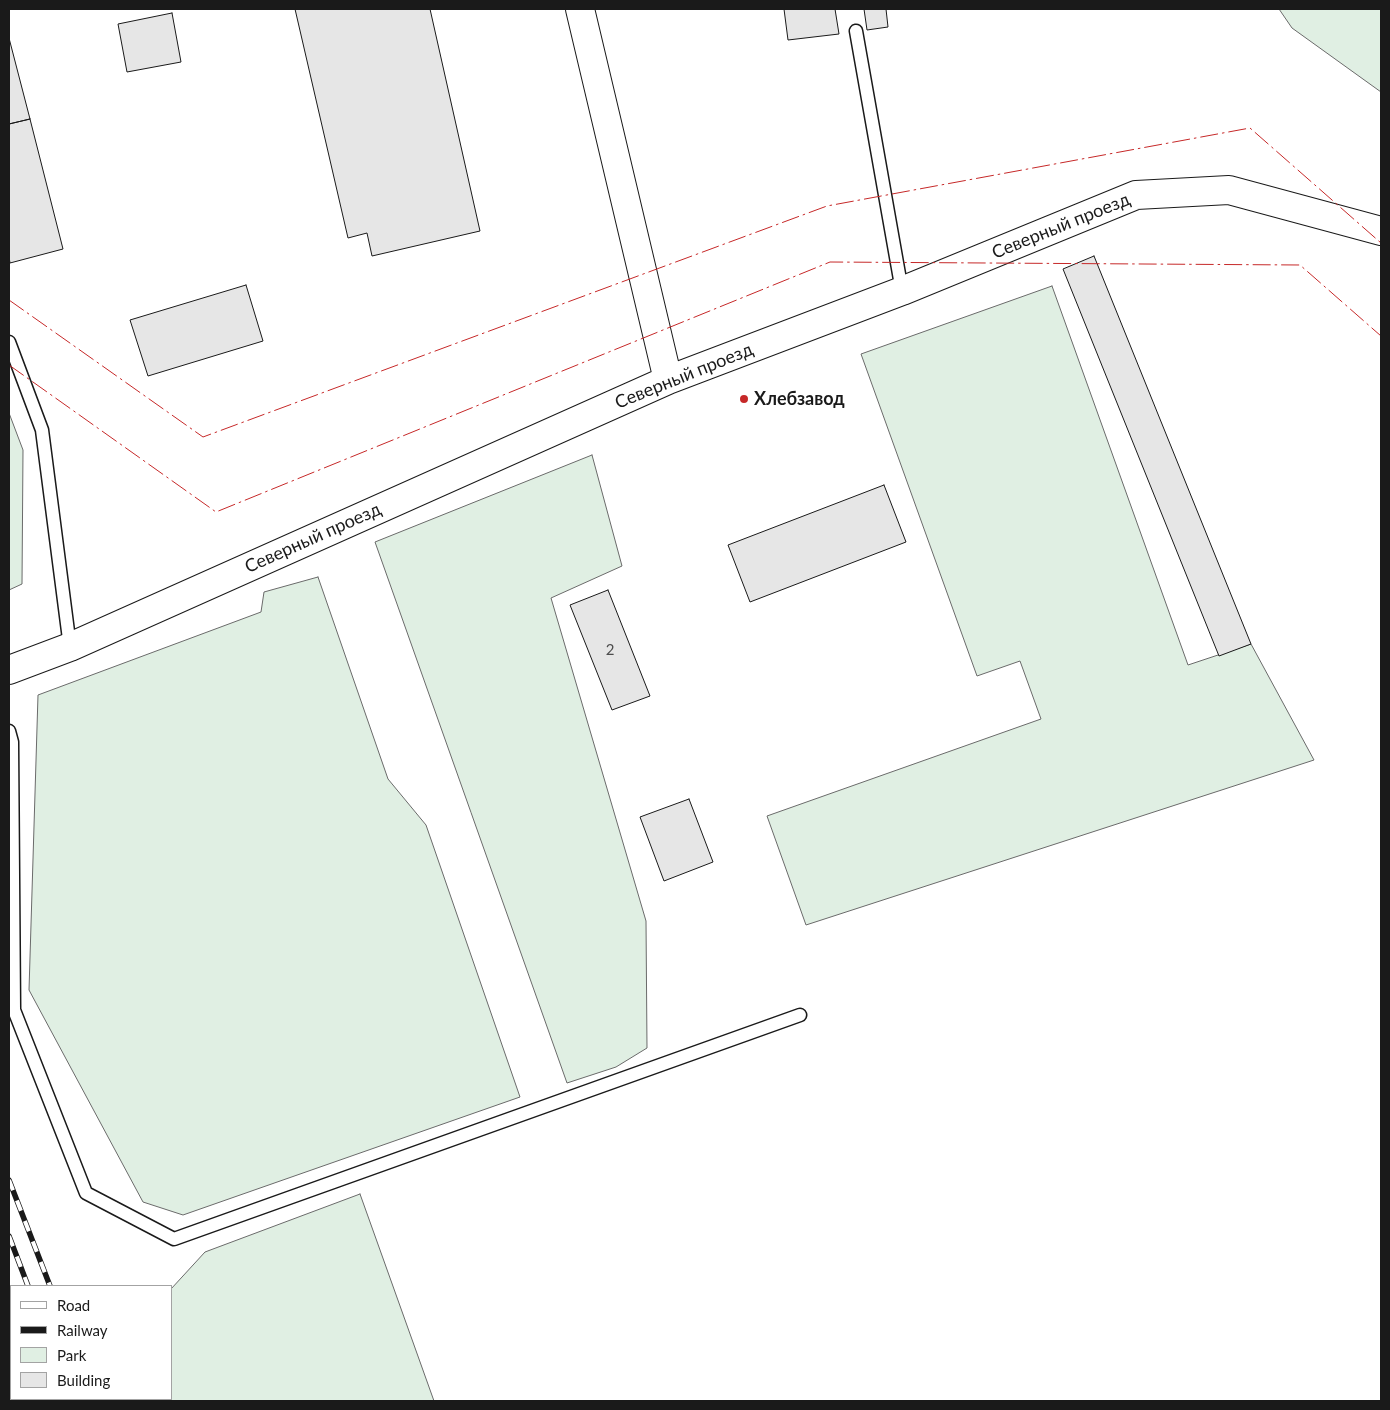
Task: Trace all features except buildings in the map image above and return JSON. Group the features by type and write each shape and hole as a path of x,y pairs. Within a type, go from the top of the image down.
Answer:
{"street":[{"path":"580,9 668,380"},
{"name":"Северный проезд","path":"9,670 70,646 668,380 902,291 1136,195 1229,190 1381,230"}],"lane":[{"path":"856,31 902,291"},
{"path":"9,342 42,430 70,646"},
{"path":"9,731 12,742 14,1010 86,1193 174,1239 800,1015"}],"green space":[{"path":"1279,9 1381,9 1381,92 1292,28"},
{"path":"1052,286 1188,665 1251,644 1314,760 806,925 767,816 1041,719 1020,661 977,676 861,354"},
{"path":"9,413 23,450 22,584 9,590"},
{"path":"592,455 622,566 551,598 646,921 647,1048 616,1067 567,1083 375,542"},
{"path":"318,577 388,779 426,825 520,1097 183,1215 143,1202 29,990 38,695 261,612 264,592"},
{"path":"360,1194 434,1401 151,1401 172,1400 172,1288 205,1252"}],"railway":[{"path":"9,1180 50,1285"},
{"path":"9,1236 28,1285"}],"power":[{"path":"9,300 203,437 827,206 1250,128 1381,243"},
{"path":"9,365 216,512 830,262 1300,265 1381,336"}],"place":[{"name":"Хлебзавод","path":"744,399"}]}
